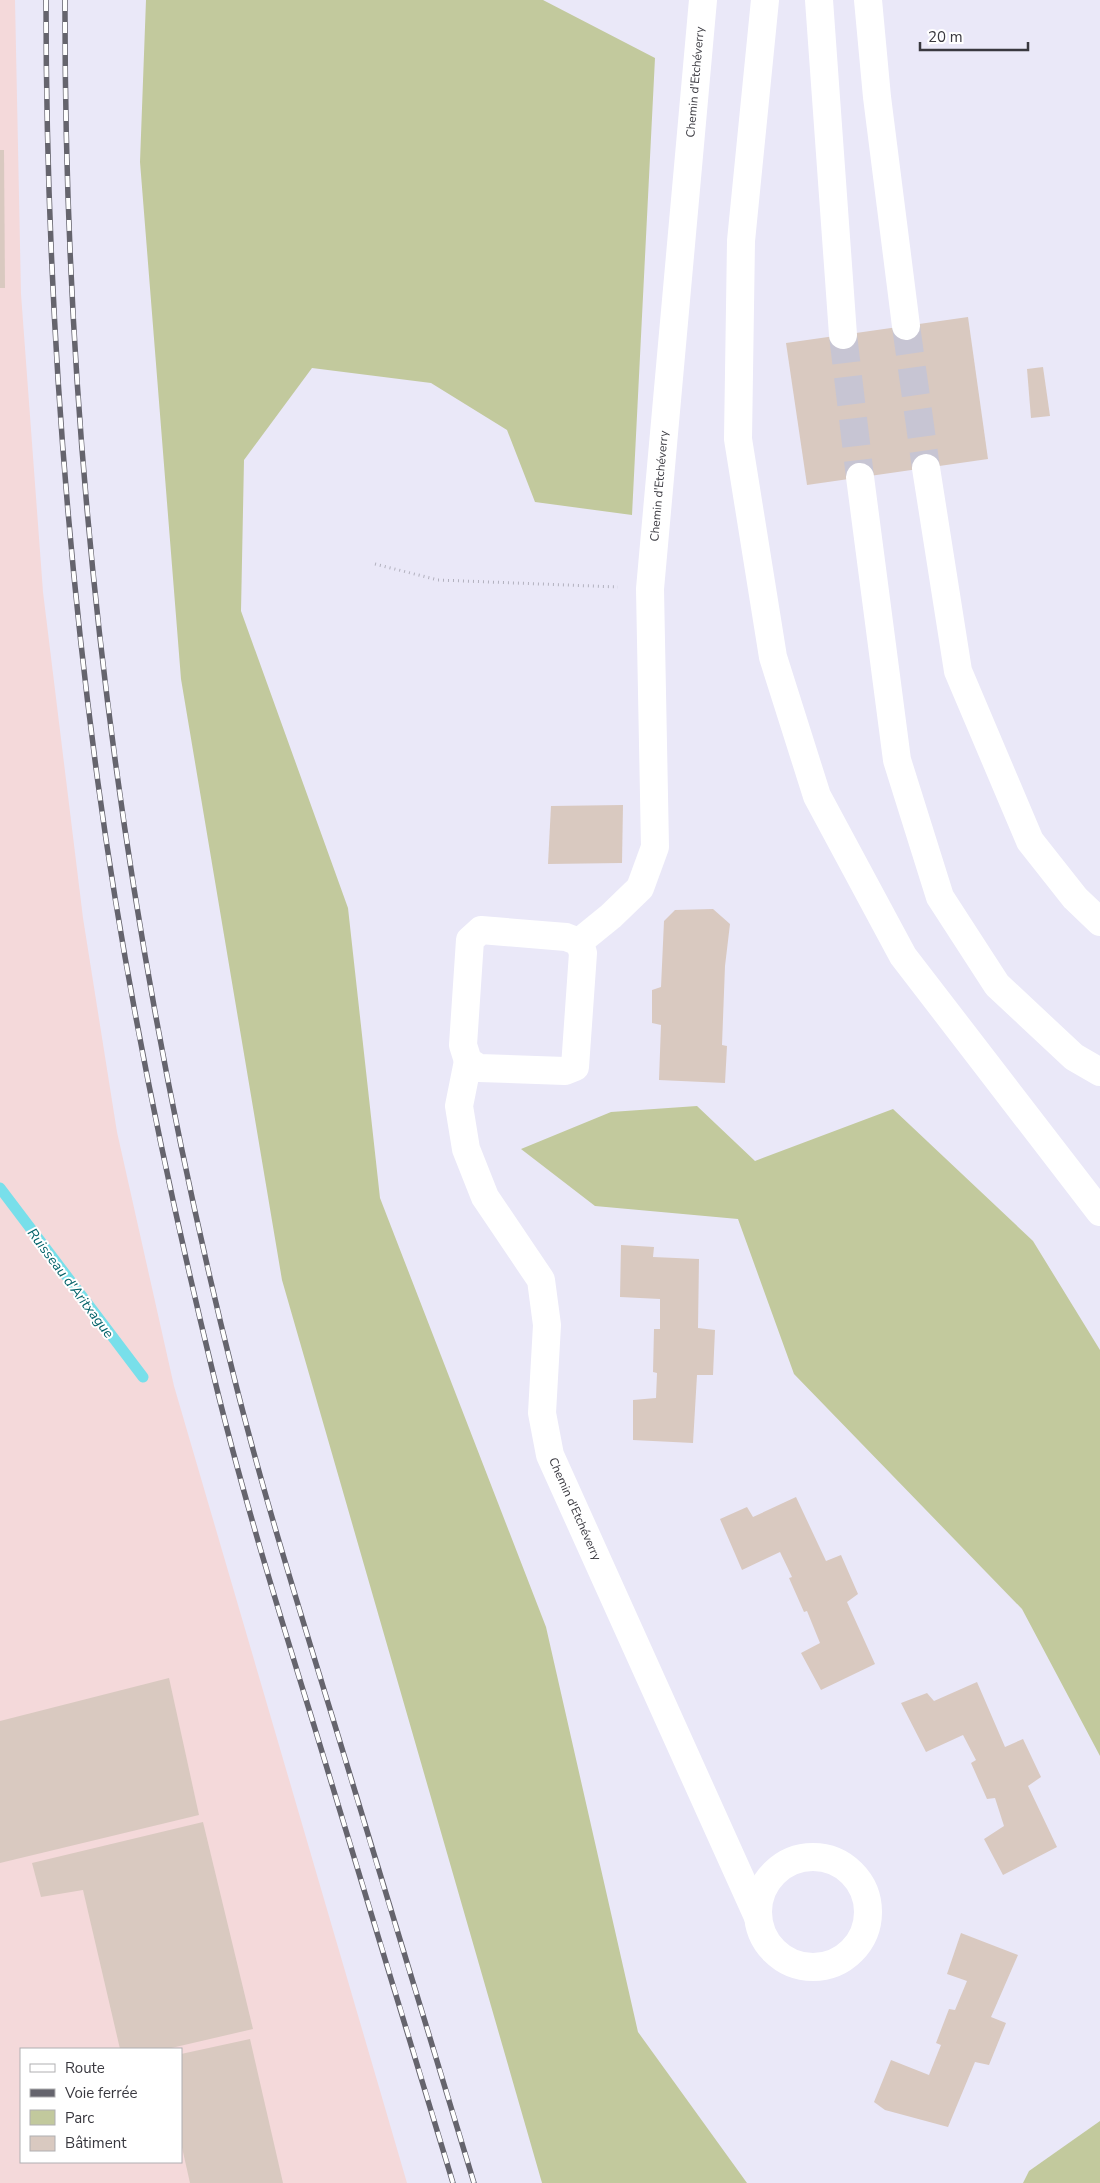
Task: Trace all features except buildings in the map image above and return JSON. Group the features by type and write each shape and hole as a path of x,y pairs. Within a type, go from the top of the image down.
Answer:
{"main road":[{"name":"Chemin d'Etchéverry","path":"703,0 650,589 655,847 640,888 612,916 579,942 566,937 481,930 470,940 463,1045 468,1061 459,1106 466,1149 485,1197 541,1280 548,1325 542,1413 550,1455 758,1917 764,1939 780,1957 800,1967 823,1967 844,1959 860,1942 868,1920 866,1896 855,1876 838,1862 815,1857 792,1861 773,1874 761,1894 758,1917"},
{"path":"765,0 741,241 738,438 773,657 817,796 903,956 1100,1212"},
{"path":"819,0 843,335"},
{"path":"868,0 906,326"},
{"path":"926,468 958,671 1030,841 1075,898 1100,922"},
{"path":"860,477 897,760 940,896 997,985 1074,1057 1100,1072"},
{"path":"468,1061 480,1068 565,1071 575,1067 583,953 579,942"}],"path":[{"path":"375,564 438,580 650,589"}],"shaded area":[{"path":"0,0 15,0 21,294 43,592 83,918 117,1132 174,1386 407,2183 0,2183"}],"green space":[{"path":"146,0 543,0 655,58 632,515 535,502 507,430 431,383 312,368 244,460 241,611 348,908 380,1198 546,1627 638,2032 747,2183 542,2183 282,1280 181,679 140,162"},
{"path":"697,1106 755,1161 893,1109 1033,1241 1100,1350 1100,1756 1022,1609 794,1374 738,1219 595,1206 521,1149 611,1112"},
{"path":"1100,2121 1100,2183 1023,2183 1029,2171"}],"waterway":[{"name":"Ruisseau d'Aritxague","path":"0,1188 143,1377"}],"tunnel":[{"path":"906,326 926,468"},
{"path":"843,335 860,477"}],"railway":[{"path":"46,0 49,196 53,294 66,490 75,588 98,783 134,1007 179,1230 237,1467 453,2183"},
{"path":"65,0 67,174 75,348 88,521 107,694 131,866 160,1037 194,1208 234,1377 258,1467 296,1600 474,2183"}]}
